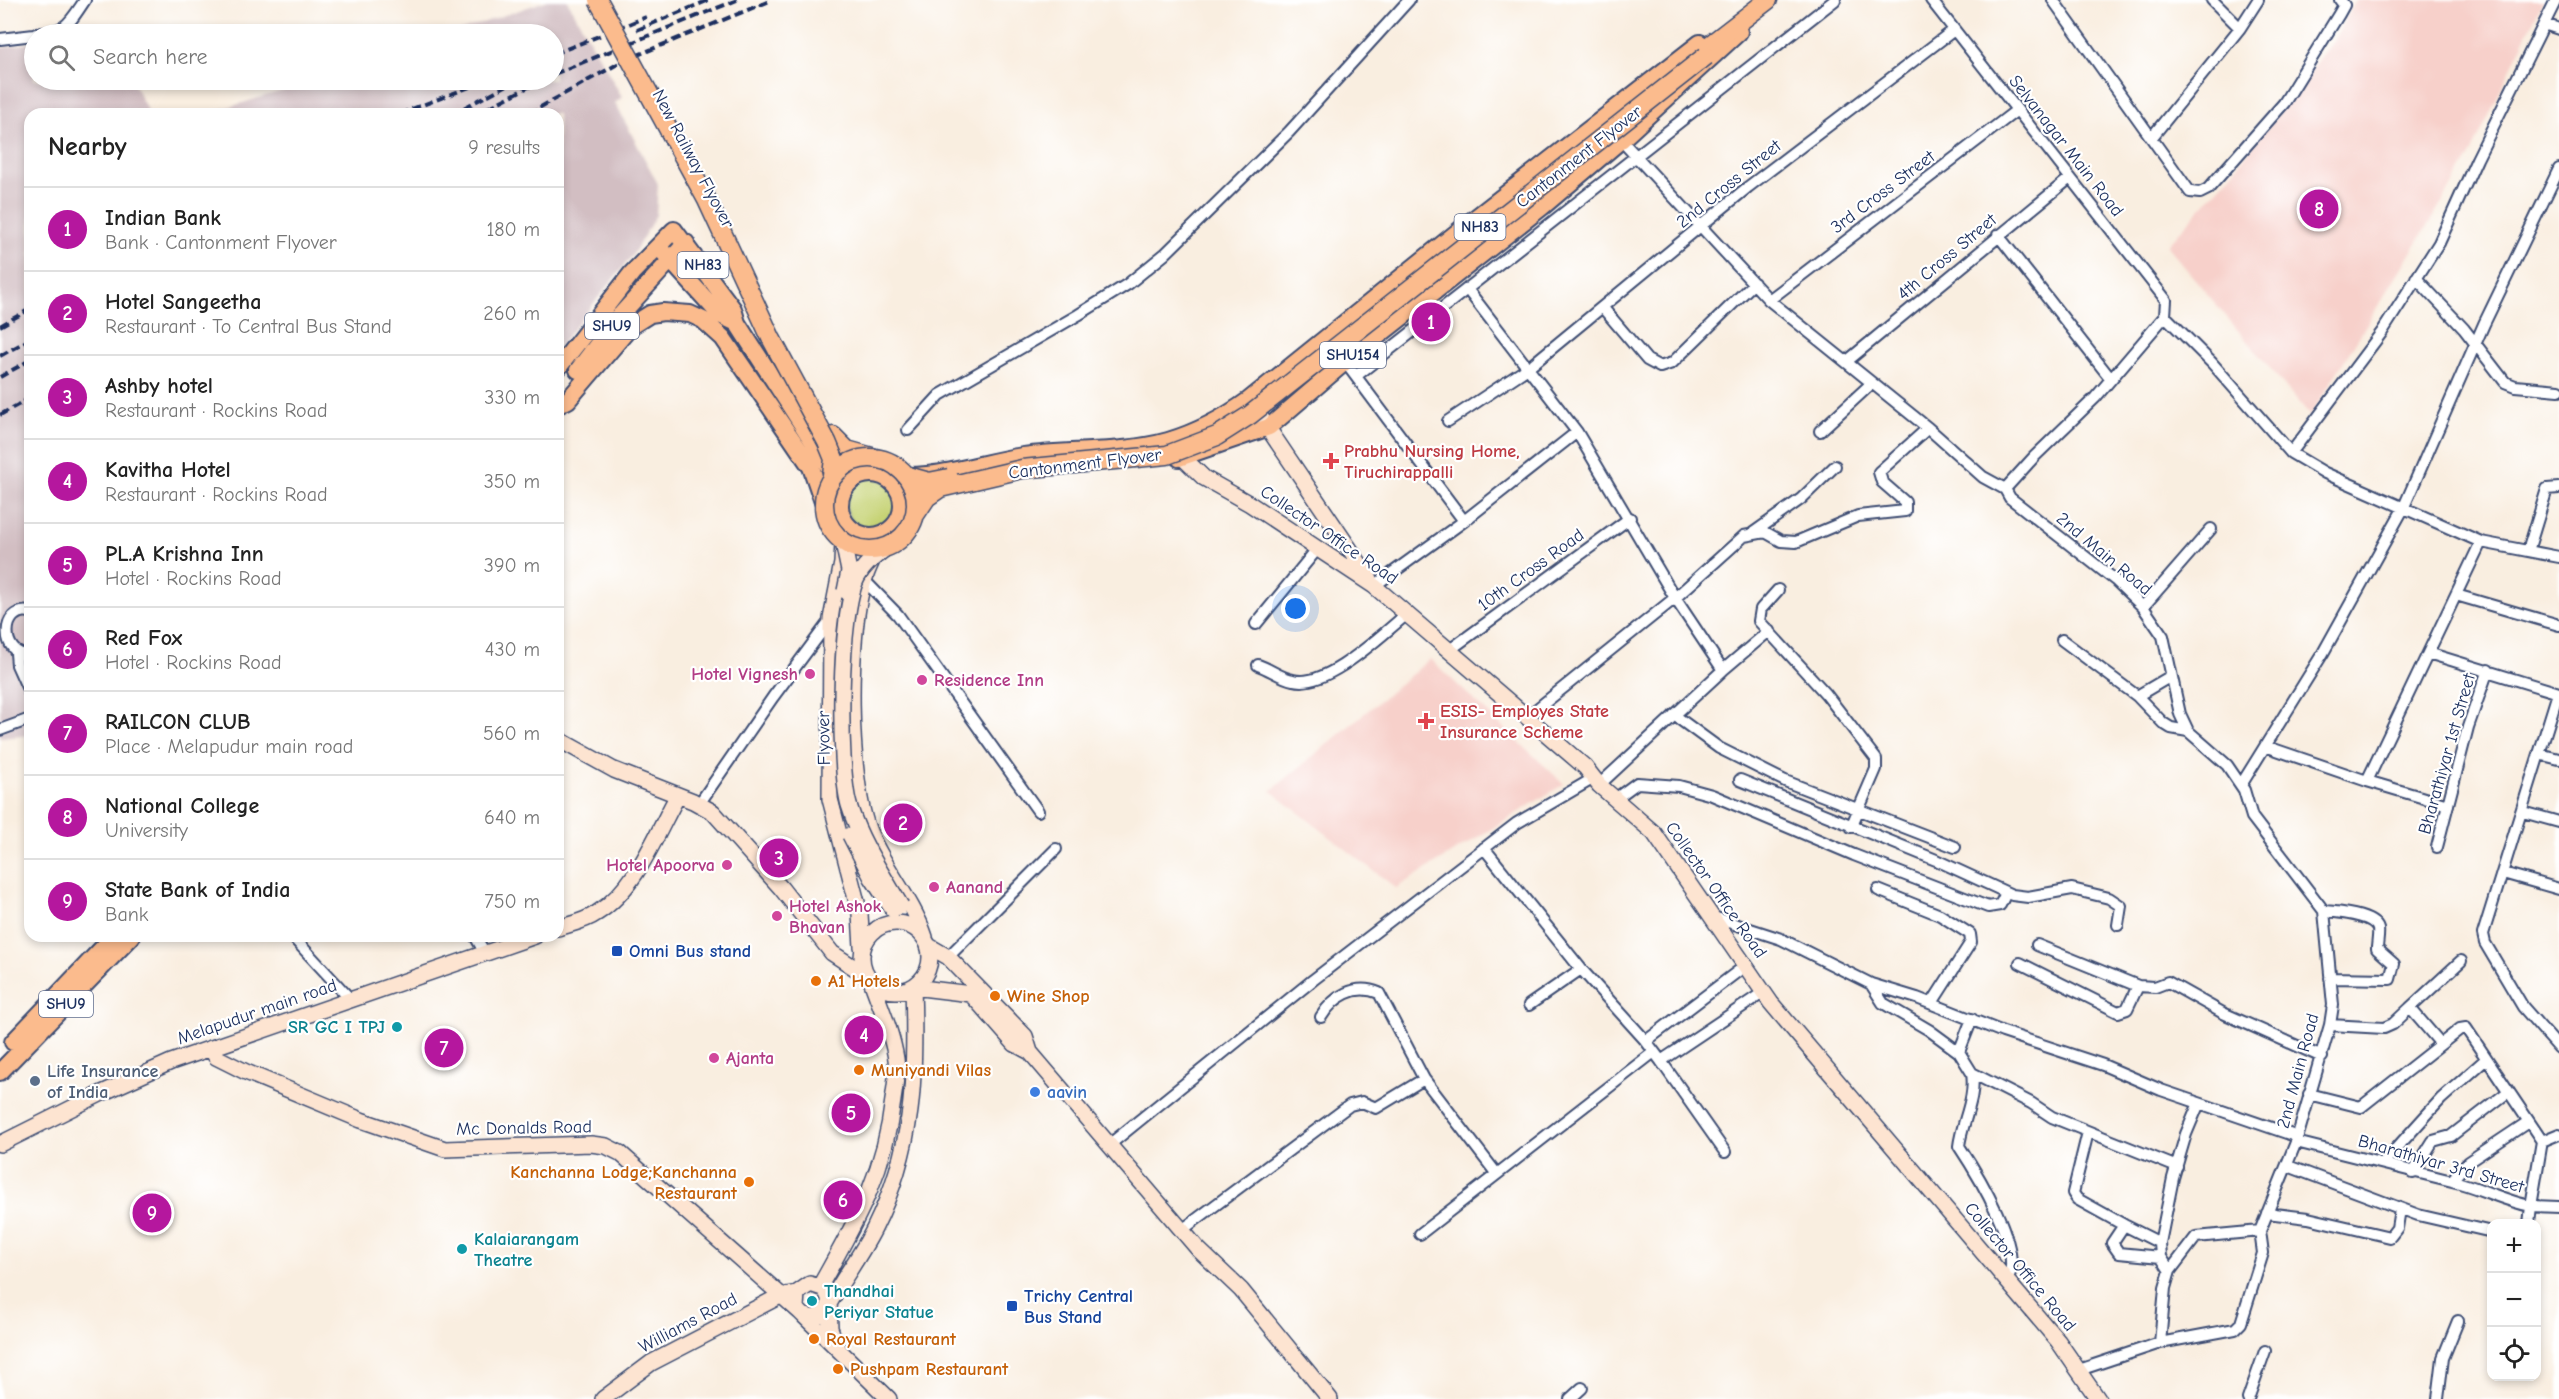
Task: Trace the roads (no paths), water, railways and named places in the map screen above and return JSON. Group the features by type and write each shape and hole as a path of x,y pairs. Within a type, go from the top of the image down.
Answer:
{"highway":[{"name":"New Railway Flyover","path":"598,0 707,200 771,338 827,442 834,459 832,476"},
{"name":"New Railway Flyover","path":"608,0 709,188 833,436 847,450 873,468 893,464 907,476"},
{"name":"NH83","path":"1737,29 1768,0"},
{"name":"NH83","path":"1737,29 1785,0"},
{"name":"Cantonment Flyover","path":"907,476 918,480 936,481 1020,463 1156,450 1181,444 1209,432 1737,29"},
{"name":"Cantonment Flyover","path":"891,534 901,539 910,528 915,515 927,497 940,488 1031,468 1150,458 1182,450 1217,436 1250,415 1703,54"},
{"path":"873,468 851,461 832,476 836,509 825,517 832,531 843,542 858,549 873,550 891,534"},
{"path":"907,476 917,501 915,515"}],"main road":[{"name":"NH83","path":"873,468 903,478 932,477 1022,457 1167,441 1208,426 1253,400 1673,62 1712,36 1737,29"},
{"name":"SHU154","path":"891,534 921,500 1033,472 1121,468 1181,457 1269,427 1345,362 1462,271 1621,140 1737,29"},
{"name":"NH83","path":"657,245 674,230 686,243 733,309 737,323"},
{"path":"669,258 686,243"},
{"path":"657,245 720,315 737,323 830,469 842,563 831,619 830,799 860,914 861,957 891,1035 896,1061 891,1115 880,1162 865,1206 820,1286"},
{"name":"SHU9","path":"564,361 657,245"},
{"name":"SHU9","path":"564,397 616,320 669,258"},
{"path":"564,398 622,334 640,319 663,312 690,314 703,320 723,339 811,467 836,509 858,533 891,534"},
{"path":"1253,400 1374,586"},
{"name":"Collector Office Road","path":"1167,441 1204,478 1250,504 1374,586 1585,767 1596,782 1654,833 1764,992 2007,1281 2079,1370 2097,1399"},
{"path":"819,451 838,467 873,468 887,478 901,494 903,505 891,534 864,580 857,617 853,695 856,766 862,808 879,852 919,917 930,965 926,974 913,987 915,1080 901,1160 875,1226 828,1306 815,1318 802,1314 795,1303 797,1293 805,1285 820,1286 828,1293 828,1306 830,1328 837,1347"},
{"path":"836,509 843,490 849,482 873,468"},
{"name":"Flyover","path":"891,534 861,571 850,594 846,634 843,751 847,796 858,830 895,913"},
{"name":"Flyover","path":"843,542 849,571 838,630 837,784 850,835 872,878 895,913 923,937"},
{"path":"831,619 857,617"},
{"path":"564,732 622,764 645,782"},
{"path":"564,742 615,770 678,795 713,812 781,888 832,952 886,990 895,991 913,987 971,994 1015,1044 1030,1052 1182,1230 1241,1290 1330,1399"},
{"path":"564,926 597,914 614,900 628,882 678,795"},
{"path":"862,947 873,931 895,913"},
{"path":"923,937 948,957 1025,1036 1030,1052"},
{"name":"SHU9","path":"0,1056 108,942"},
{"name":"SHU9","path":"0,1072 126,942"},
{"name":"Melapudur main road","path":"0,1144 102,1093 171,1062 517,942"},
{"name":"Mc Donalds Road","path":"211,1048 216,1056 246,1072 361,1120 445,1149 591,1144 606,1146 620,1153 802,1314 889,1399"},
{"name":"Williams Road","path":"603,1399 651,1363 780,1296 797,1293"}],"street":[{"path":"69,24 85,0"},
{"path":"908,430 940,395 1128,284 1165,254 1289,132 1409,0"},
{"path":"1356,376 1835,0"},
{"name":"Selvanagar Main Road","path":"1931,0 2166,300 2165,316"},
{"path":"2054,0 2190,192 2200,193 2208,189 2283,103 2344,5 2340,0"},
{"path":"2212,0 2240,28"},
{"path":"2152,137 2240,28 2258,0"},
{"path":"2291,453 2382,332 2439,243 2477,159 2556,0"},
{"path":"2544,24 2559,29"},
{"name":"2nd Cross Street","path":"1449,421 1528,368 1748,187 1954,30"},
{"path":"0,39 24,36"},
{"name":"3rd Cross Street","path":"1769,300 2017,110"},
{"name":"2nd Main Road","path":"1621,140 1769,300 1928,428 1983,477 2005,489 2010,498 2115,580 2143,607 2163,636 2180,714 2188,731 2227,765 2241,785 2252,816 2324,911 2333,1005 2330,1025 2288,1166 2260,1232"},
{"path":"2241,785 2323,653 2403,509 2475,347 2559,169"},
{"name":"4th Cross Street","path":"1846,362 2070,178"},
{"path":"1998,235 2111,379"},
{"path":"2416,278 2464,329 2475,347 2505,382 2515,386 2559,390"},
{"path":"1603,308 1647,360 1660,367 1672,363 1754,284"},
{"path":"1467,289 1576,432 1630,518 1675,598 1723,670"},
{"path":"2005,489 2010,480 2111,379 2165,316 2212,363 2291,453 2325,473 2481,542 2559,557"},
{"path":"1345,362 1464,521"},
{"path":"1820,431 1872,383"},
{"path":"1527,717 1675,598 1744,536 1766,532 1781,541 1796,542 1858,516 1905,512 1905,502 1882,482 1880,472 1928,428"},
{"path":"1374,586 1464,521 1576,432"},
{"path":"1753,533 1801,499 1835,466"},
{"path":"2528,551 2547,489 2559,488"},
{"name":"10th Cross Road","path":"1451,650 1630,518"},
{"path":"2143,607 2211,529"},
{"path":"2367,781 2481,542"},
{"path":"1256,624 1318,548"},
{"path":"864,580 898,615 1038,811"},
{"path":"1778,590 1758,614 1760,621 1826,694 1874,753 1878,764 1851,827"},
{"path":"2456,595 2559,625"},
{"path":"24,612 17,612 11,616 2,628 5,643 16,654 17,665 24,681"},
{"path":"1258,665 1292,680 1313,681 1351,660 1407,614"},
{"path":"699,804 772,698 831,619"},
{"path":"1109,1145 1313,980 1517,823 1596,782 1769,631"},
{"path":"2062,640 2137,696 2163,723 2171,728 2188,731"},
{"path":"2428,653 2559,693 2485,926 2485,943 2523,1007 2559,1048"},
{"path":"16,654 24,655"},
{"name":"Bharathiyar 1st Street","path":"2437,847 2468,727 2488,670"},
{"path":"2137,696 2171,676"},
{"path":"1674,715 1719,748 1785,781 1955,847"},
{"path":"0,730 24,721"},
{"path":"2265,746 2367,781 2448,805"},
{"path":"2539,754 2559,759"},
{"path":"1740,780 1936,860 2006,893 2028,897 2072,889 2109,898 2121,906 2118,925"},
{"path":"1615,799 1637,783 1678,786 1712,795 1864,859 1988,906 2000,905 2006,893"},
{"path":"2523,812 2559,822"},
{"path":"1484,848 1581,969 1646,1041 1725,1152"},
{"path":"948,957 1056,849"},
{"path":"2503,873 2559,889"},
{"path":"1878,890 1940,915 1970,934 1971,942 1932,1003"},
{"path":"2324,911 2356,915 2373,922 2378,930 2378,949 2394,964 2390,979 2330,978"},
{"name":"Bharathiyar 3rd Street","path":"1713,917 1781,939 1871,984 1932,1003 2003,1032 2103,1065 2297,1139 2413,1173 2452,1180 2531,1206 2542,1141"},
{"path":"298,942 351,1000"},
{"path":"479,942 485,953"},
{"path":"2037,945 2138,986 2155,987 2168,982 2223,1013 2322,1057"},
{"path":"2330,1025 2384,1028 2393,1024 2461,961"},
{"path":"2020,963 2118,1012 2127,1009 2138,986"},
{"path":"1646,1041 1745,966"},
{"path":"1529,1005 1581,969"},
{"path":"1871,984 1883,1003 1959,1052 1972,1073 1974,1085 1969,1112 1961,1129 1959,1146 1975,1170 2010,1249 2011,1274 2007,1281"},
{"path":"1321,1017 1330,1002 1347,992 1370,989 1379,993 1424,1078 1496,1173"},
{"path":"1661,1061 1764,992"},
{"path":"2410,1008 2440,1044"},
{"path":"1959,1052 1972,1019"},
{"path":"2309,1094 2361,1107 2440,1044 2460,1029 2466,1028 2472,1034 2485,1060 2542,1141 2559,1134"},
{"path":"1420,1234 1654,1052"},
{"path":"2382,1163 2441,1099 2485,1060"},
{"path":"1972,1073 2031,1103 2052,1118 2177,1167"},
{"path":"1182,1230 1350,1105 1362,1102 1376,1108 1424,1078"},
{"path":"2413,1173 2433,1141 2451,1136 2508,1092"},
{"path":"2170,1271 2161,1257 2160,1243 2177,1167 2199,1103"},
{"path":"2452,1180 2468,1162 2528,1122"},
{"path":"2088,1132 2073,1193 2077,1199 2160,1243"},
{"path":"2288,1166 2400,1209 2487,1231"},
{"path":"2530,1219 2531,1206 2559,1207"},
{"path":"2267,1213 2308,1218 2390,1237 2397,1228 2400,1209"},
{"path":"2124,1225 2112,1243 2114,1248 2120,1252 2161,1257"},
{"path":"2079,1370 2160,1343 2235,1329 2241,1323 2263,1253 2260,1232 2196,1237 2170,1271 2165,1288 2160,1343"},
{"path":"2438,1399 2443,1358 2458,1321"},
{"path":"2248,1399 2265,1351"},
{"path":"1570,1399 1582,1388"}],"railway":[{"path":"637,30 709,0"},
{"path":"564,70 737,0"},
{"path":"539,108 623,61 772,0"},
{"path":"564,50 646,17"},
{"path":"415,108 462,90"},
{"path":"463,108 498,90"},
{"path":"488,108 523,90"},
{"path":"0,326 24,312"},
{"path":"0,356 24,342"},
{"path":"0,377 24,363"},
{"path":"0,415 24,401"}],"place":[{"name":"National College","path":"2319,209"},
{"name":"Indian Bank","path":"1431,322"},
{"name":"Prabhu Nursing Home, Tiruchirappalli","path":"1331,461"},
{"name":"Hotel Vignesh","path":"810,674"},
{"name":"Residence Inn","path":"922,680"},
{"name":"ESIS- Employes State Insurance Scheme","path":"1426,721"},
{"name":"Hotel Sangeetha","path":"903,823"},
{"name":"Ashby hotel","path":"779,858"},
{"name":"Hotel Apoorva","path":"727,865"},
{"name":"Aanand","path":"934,887"},
{"name":"Hotel Ashok Bhavan","path":"777,916"},
{"name":"Omni Bus stand","path":"617,951"},
{"name":"A1 Hotels","path":"816,981"},
{"name":"Wine Shop","path":"995,996"},
{"name":"SR GC I TPJ","path":"397,1027"},
{"name":"Kavitha Hotel","path":"864,1035"},
{"name":"RAILCON CLUB","path":"444,1048"},
{"name":"Ajanta","path":"714,1058"},
{"name":"Muniyandi Vilas","path":"859,1070"},
{"name":"Life Insurance of India","path":"35,1081"},
{"name":"aavin","path":"1035,1092"},
{"name":"PL.A Krishna Inn","path":"851,1113"},
{"name":"Kanchanna Lodge;Kanchanna Restaurant","path":"749,1182"},
{"name":"Red Fox","path":"843,1200"},
{"name":"State Bank of India","path":"152,1213"},
{"name":"Kalaiarangam Theatre","path":"462,1249"},
{"name":"Thandhai Periyar Statue","path":"812,1301"},
{"name":"Trichy Central Bus Stand","path":"1012,1306"},
{"name":"Royal Restaurant","path":"814,1339"},
{"name":"Pushpam Restaurant","path":"838,1369"}]}
